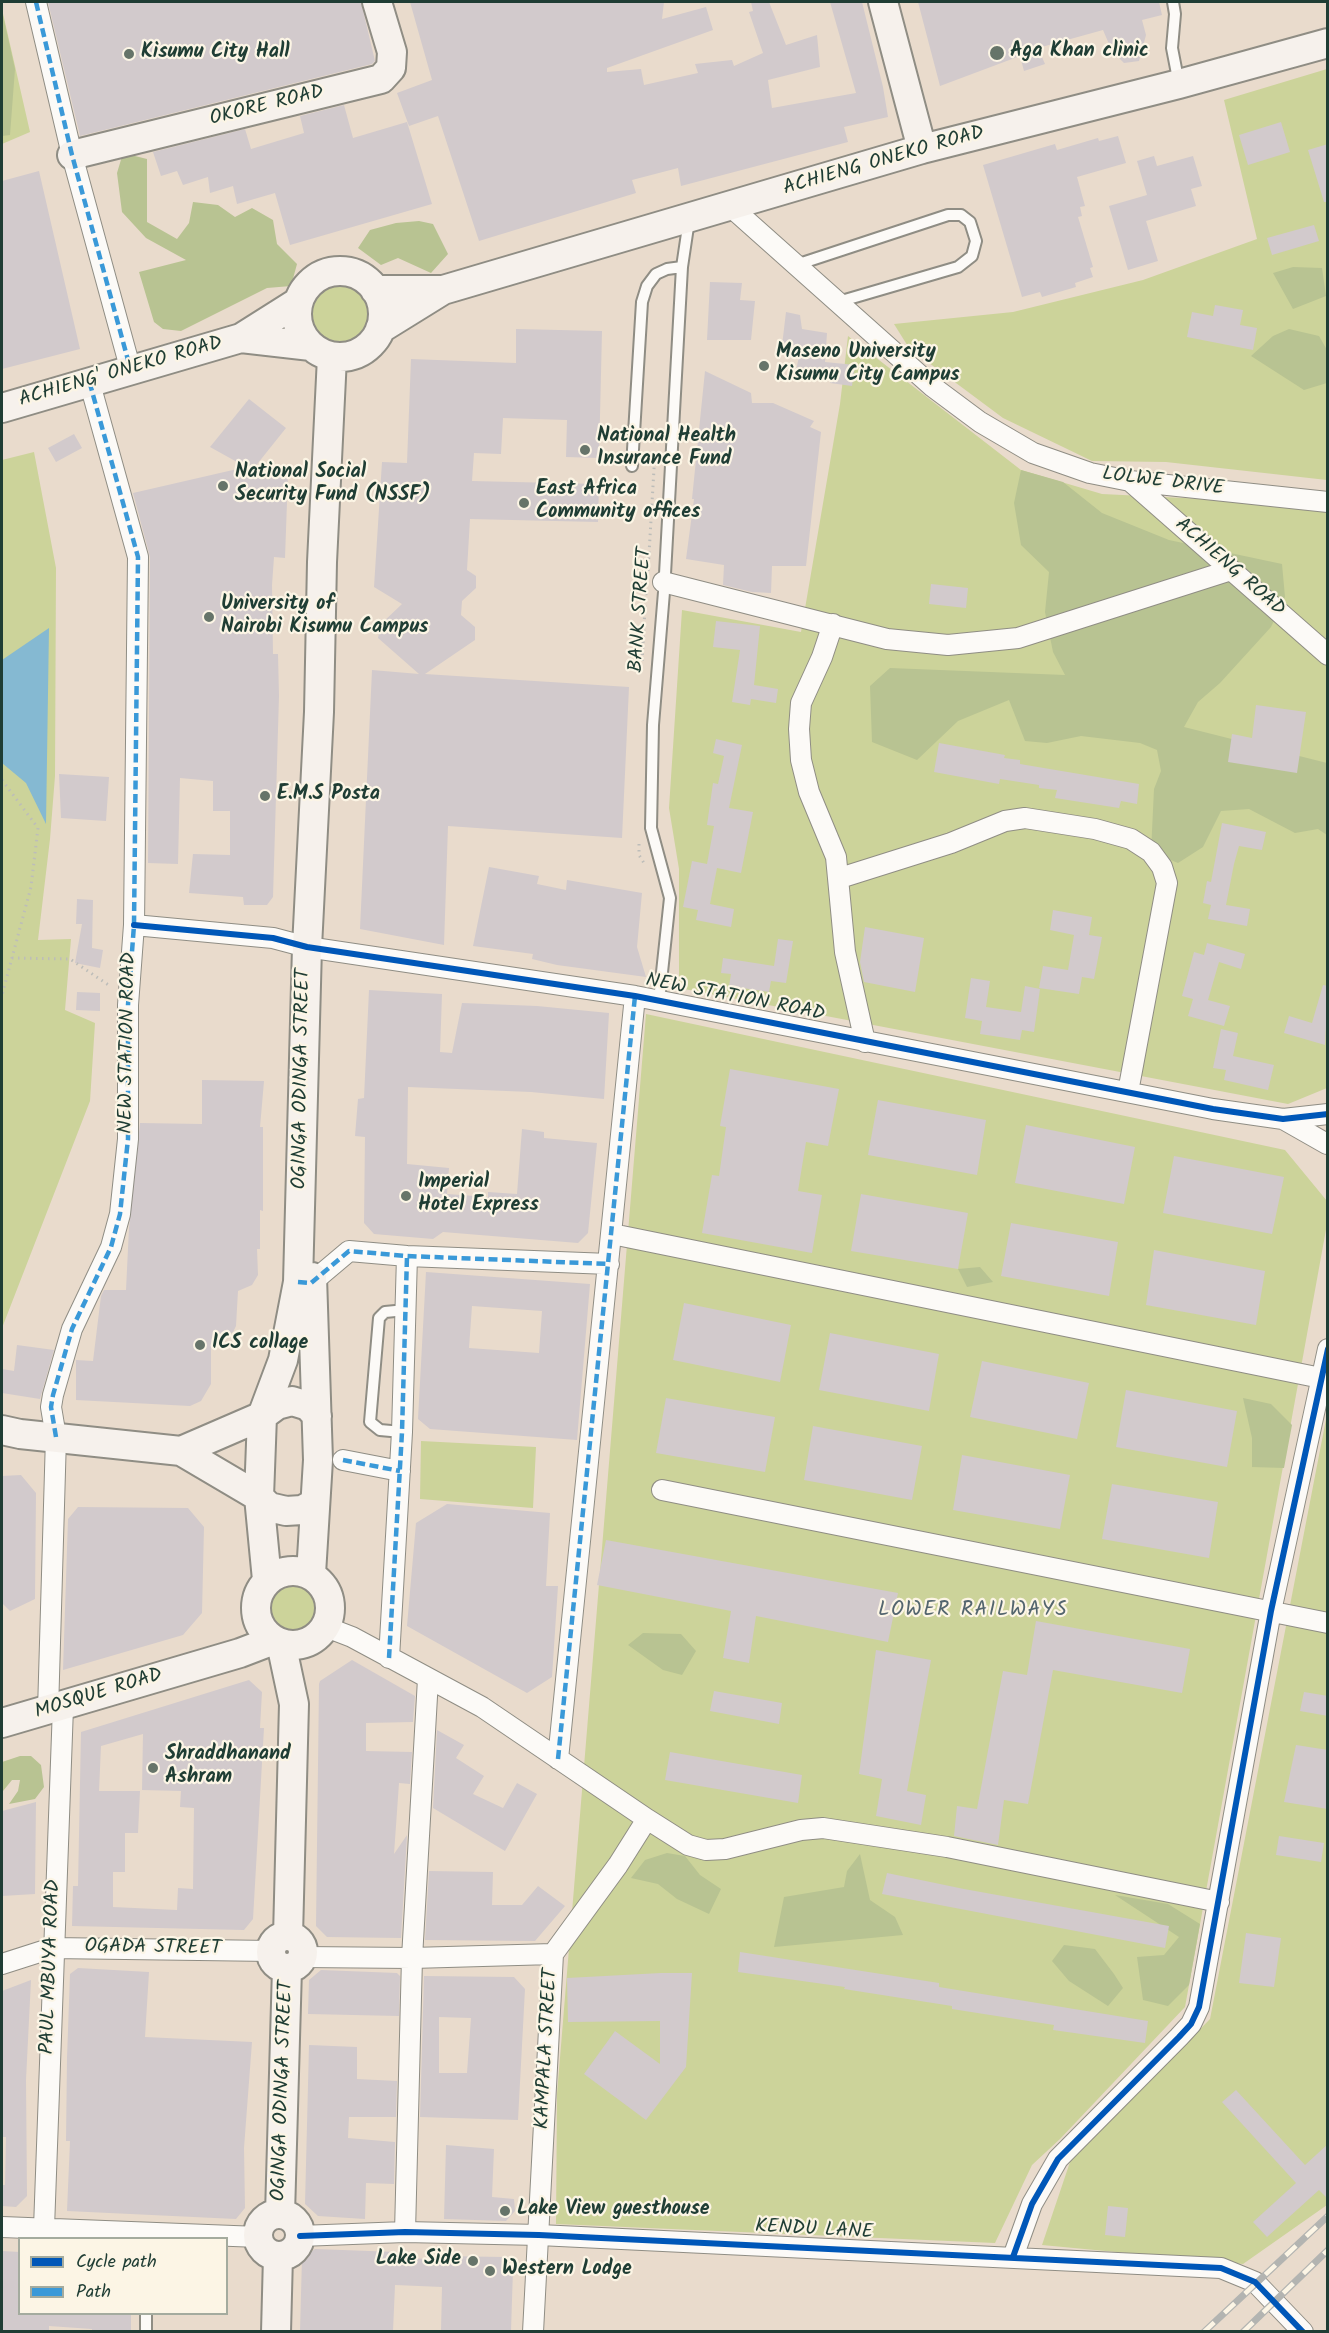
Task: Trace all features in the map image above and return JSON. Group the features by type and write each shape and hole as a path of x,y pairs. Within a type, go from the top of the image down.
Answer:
{"main road":[{"name":"OKORE ROAD","path":"72,155 381,79 391,68 392,52 377,2"},
{"path":"883,2 922,149"},
{"name":"ACHIENG ONEKO ROAD","path":"380,329 443,290 689,220 922,149 1179,84 1328,43"},
{"path":"326,273 354,273 366,280 375,290 382,309 380,329 374,341 364,350 330,354 298,326 298,302 304,290 326,273"},
{"name":"ACHIENG ONEKO ROAD","path":"375,290 443,290"},
{"name":"ACHIENG' ONEKO ROAD","path":"2,408 241,338 298,302"},
{"name":"ACHIENG' ONEKO ROAD","path":"241,338 330,354"},
{"name":"OGINGA ODINGA STREET","path":"311,1574 317,1416 305,1282 315,948 335,561 330,354"},
{"name":"OGINGA ODINGA STREET","path":"267,1580 259,1497 262,1416 283,1360 305,1282"},
{"path":"181,1450 262,1416 277,1405 292,1401 308,1406 317,1416"},
{"path":"2,1430 20,1434 181,1450 259,1497 269,1507 286,1511 302,1510 315,1503"},
{"path":"288,1570 311,1574 320,1581 325,1625 294,1704 258,1594 267,1580 288,1570"},
{"path":"272,1638 302,1644 325,1625"},
{"name":"MOSQUE ROAD","path":"2,1723 195,1666 234,1639 272,1638"},
{"name":"OGINGA ODINGA STREET","path":"280,2214 294,1704"},
{"path":"269,2246 295,2249 300,2236 295,2221 280,2214 266,2219 259,2230 269,2246 276,2331"}],"street":[{"path":"36,2 72,155 131,371"},
{"name":"LOLWE DRIVE","path":"731,207 933,387 980,422 1033,453 1090,473 1130,482 1328,502"},
{"path":"90,384 138,556 134,925"},
{"name":"ACHIENG ROAD","path":"1130,482 1328,655"},
{"path":"663,582 887,639 948,645 1018,638 1231,570"},
{"path":"833,624 822,657 801,703 799,729 801,760 809,792 836,857 840,878 845,952 865,1042"},
{"path":"840,878 951,843 1005,821 1025,818 1131,839 1151,852 1162,867 1167,883 1128,1092"},
{"name":"NEW STATION ROAD","path":"56,1437 51,1407 53,1395 72,1329 111,1247 122,1203 128,1139 129,978 134,925 273,938 315,948 659,1000 865,1042 1283,1119 1328,1114"},
{"path":"558,1759 635,996"},
{"name":"NEW STATION ROAD","path":"1283,1119 1327,1145"},
{"path":"1327,1145 1328,1129"},
{"path":"612,1234 1321,1378"},
{"path":"305,1282 349,1251 407,1256 609,1264"},
{"path":"389,1658 402,1432 407,1256"},
{"path":"1013,2257 1032,2204 1058,2159 1191,2024 1199,2007 1271,1611 1328,1349"},
{"name":"PAUL MBUYA ROAD","path":"44,2228 52,1948 56,1437"},
{"path":"343,1460 400,1471"},
{"path":"662,1490 1328,1623"},
{"path":"325,1625 352,1637 482,1707 688,1845 706,1850 725,1848 801,1830 824,1828 947,1847 1219,1902"},
{"path":"405,2232 412,1958 428,1679"},
{"name":"KAMPALA STREET","path":"533,2331 553,1954 618,1865 647,1819"},
{"name":"OGADA STREET","path":"2,1964 52,1948 412,1958 553,1954"},
{"path":"2,2227 150,2236"},
{"name":"KENDU LANE","path":"300,2236 405,2232 538,2235 1221,2268 1255,2282 1303,2331"},
{"path":"228,2243 269,2246"}],"lane":[{"path":"1173,2 1175,14 1172,48 1179,84"},
{"path":"796,265 948,215 961,215 970,222 976,241 972,256 958,267 838,303"},
{"name":"BANK STREET","path":"659,1000 670,898 651,828 653,725 682,267 689,220"},
{"path":"632,466 642,302 647,286 656,274 667,269 682,267"},
{"path":"402,1432 380,1430 370,1422 379,1318 386,1312 406,1310"},
{"path":"146,2315 146,2331"}],"path":[{"path":"2,780 38,828 31,887 2,995"},
{"path":"12,958 70,959 112,988 129,978"}],"green space":[{"path":"2,9 30,132 2,144"},
{"path":"2,11 15,69 10,135 2,136"},
{"path":"1327,69 1327,480 1166,462 1092,461 1003,418 909,348 894,324 1013,312 1143,280 1257,239 1224,100"},
{"path":"123,153 147,159 147,222 177,239 189,223 193,202 218,205 235,217 252,208 273,220 277,244 297,264 291,286 267,288 181,331 163,329 154,322 139,272 186,260 146,238 122,212 117,173"},
{"path":"419,221 433,224 448,254 431,273 398,258 381,265 358,248 370,230 396,223"},
{"path":"1293,267 1322,268 1326,296 1293,309 1273,273"},
{"path":"341,276 363,285 376,299 379,319 371,337 361,347 346,353 323,350 306,331 302,315 311,289 323,278"},
{"path":"1289,329 1319,336 1327,350 1327,383 1304,390 1251,356 1273,336"},
{"path":"848,336 1021,470 1102,494 1327,505 1327,1088 1288,1104 679,988 679,869 669,808 682,610 801,632 840,404"},
{"path":"34,452 56,568 55,776 38,940 71,939 65,1010 95,1023 90,1101 2,1328 2,460"},
{"path":"1021,470 1063,482 1102,513 1169,540 1282,564 1285,597 1271,627 1220,683 1198,702 1184,727 1327,763 1327,835 1318,829 1295,833 1249,809 1221,811 1203,847 1178,863 1151,852 1154,789 1161,771 1157,750 1140,743 1081,736 1047,743 1025,741 1009,700 958,721 917,760 872,742 870,686 890,668 1065,675 1053,652 1045,612 1049,572 1021,545 1014,503"},
{"path":"646,1014 1285,1150 1327,1201 1327,1224 1185,2007 1060,2139 1032,2165 995,2243 556,2224 557,2094"},
{"path":"980,1267 993,1282 967,1287 958,1269"},
{"path":"1243,1398 1271,1404 1292,1425 1284,1468 1252,1467 1252,1438"},
{"path":"1327,1414 1327,2205 1243,2264 1042,2245 1070,2162 1210,2019"},
{"path":"421,1441 536,1447 533,1508 420,1499"},
{"path":"285,1577 311,1581 324,1598 327,1611 323,1625 309,1636 289,1640 269,1632 264,1627 263,1596"},
{"path":"643,1633 681,1634 696,1651 682,1675 663,1670 628,1645"},
{"path":"20,1756 31,1756 41,1765 44,1787 35,1799 9,1804 18,1791 20,1780 12,1780 3,1791 2,1762"},
{"path":"667,1853 685,1856 700,1875 721,1889 709,1914 677,1899 658,1884 631,1878 645,1860"},
{"path":"860,1854 870,1900 895,1917 903,1935 774,1947 784,1897 844,1887 847,1871"},
{"path":"1115,1895 1168,1904 1200,1924 1189,1985 1168,2006 1143,2000 1137,1957 1164,1955 1179,1937"},
{"path":"1064,1945 1095,1949 1114,1974 1123,1988 1108,2006 1069,1981 1052,1961"}],"water":[{"path":"49,628 46,824 26,783 2,763 2,660"}],"building":[{"path":"48,2 361,2 375,61 372,64 80,136"},
{"path":"410,2 664,2 662,19 706,7 713,30 607,68 607,72 641,69 644,85 698,73 695,64 732,60 734,66 763,53 749,12 753,11 751,2 769,2 786,45 817,35 820,67 768,80 772,108 856,93 830,2 862,2 888,117 844,127 848,142 681,186 678,168 632,180 636,193 479,241 438,116 409,126 397,93 432,80"},
{"path":"918,2 1159,2 1162,15 1142,20 1146,35 1139,61 1124,63 1112,51 1103,30 1038,48 1045,64 1024,71 1020,56 940,86"},
{"path":"344,105 353,138 407,122 432,204 290,245 275,193 237,204 233,186 210,193 208,177 183,185 177,171 161,176 153,152 245,129 251,149 304,133 300,116"},
{"path":"1281,122 1290,152 1248,165 1239,135"},
{"path":"1118,136 1126,163 1077,177 1085,206 1080,207 1082,216 1078,217 1093,267 1090,268 1093,277 1075,283 1076,287 1042,297 1040,292 1022,297 983,165 1055,144 1057,150 1098,138 1099,141"},
{"path":"1328,144 1328,202 1324,202 1308,150"},
{"path":"1154,156 1157,166 1193,156 1202,186 1191,189 1196,206 1146,221 1158,261 1128,270 1109,206 1147,195 1137,161"},
{"path":"39,171 80,349 2,369 2,181"},
{"path":"1314,225 1319,241 1272,255 1267,238"},
{"path":"710,282 742,283 740,300 755,301 751,340 707,340"},
{"path":"1215,305 1243,310 1240,325 1257,328 1253,350 1187,337 1192,312 1213,316"},
{"path":"786,312 800,315 802,329 827,333 825,362 855,365 852,386 830,383 831,380 796,371 799,356 781,354"},
{"path":"516,329 602,331 599,458 566,457 567,420 503,418 501,454 474,453 472,481 599,484 598,522 470,519 467,570 476,576 476,588 462,601 461,615 475,627 475,640 425,674 629,687 622,838 448,826 444,945 360,929 372,670 419,674 378,638 381,624 402,604 374,587 382,462 407,463 411,359 516,363"},
{"path":"705,371 751,393 752,403 773,403 814,421 810,427 821,432 806,566 772,566 771,593 752,592 723,585 724,565 686,559 694,499 692,499"},
{"path":"249,399 286,428 250,473 288,474 285,558 274,557 272,585 273,654 278,654 279,696 273,897 267,905 244,905 243,897 189,893 193,854 230,855 230,811 213,811 213,781 180,778 178,864 148,863 150,557 133,493 246,467 210,447"},
{"path":"74,434 82,448 56,462 48,448"},
{"path":"931,584 968,588 966,608 929,604"},
{"path":"716,621 760,626 754,685 778,689 776,703 751,699 750,705 732,702 740,650 713,647"},
{"path":"1256,705 1306,712 1297,773 1228,762 1232,734 1252,738"},
{"path":"716,739 742,745 729,808 753,812 741,873 717,868 710,904 734,909 731,927 696,920 698,910 683,907 692,861 707,864 714,826 707,825 713,783 718,784 724,756 713,753"},
{"path":"939,743 1005,755 1004,758 1020,760 1020,764 1139,784 1137,804 1121,801 1119,808 1055,798 1057,790 1039,788 1039,785 1000,779 999,784 934,772"},
{"path":"59,774 109,777 106,821 61,818"},
{"path":"1222,823 1266,832 1262,850 1239,846 1234,864 1226,905 1250,909 1247,926 1208,919 1211,905 1203,903 1207,881 1211,882"},
{"path":"489,867 539,876 537,884 566,890 567,880 642,893 637,947 646,977 557,965 532,959 533,954 473,946"},
{"path":"77,899 93,900 92,948 103,950 100,968 75,963 82,924 76,924"},
{"path":"1053,910 1092,917 1089,935 1102,937 1094,979 1082,977 1079,994 1039,988 1043,966 1068,970 1074,935 1050,930"},
{"path":"865,927 924,938 915,992 864,982 860,962"},
{"path":"778,939 793,941 786,983 771,981 769,992 729,986 731,974 721,973 723,958 774,966"},
{"path":"1207,943 1245,954 1241,969 1219,962 1208,1000 1230,1006 1224,1026 1188,1016 1193,999 1182,996 1194,952 1204,955"},
{"path":"971,978 990,981 986,1007 1021,1012 1025,986 1040,989 1034,1032 1022,1030 1020,1040 980,1034 982,1021 965,1018"},
{"path":"1323,985 1328,986 1325,1045 1284,1033 1289,1016 1312,1023"},
{"path":"369,990 442,994 440,1052 452,1053 462,1003 537,1006 609,1013 604,1099 531,1092 408,1087 407,1164 449,1168 447,1194 488,1197 488,1192 517,1194 522,1129 544,1132 544,1138 597,1143 588,1233 578,1243 443,1232 433,1239 374,1234 364,1223 365,1137 355,1136 358,1099 364,1098"},
{"path":"77,992 100,993 100,1011 76,1010"},
{"path":"1221,1029 1238,1033 1233,1056 1274,1065 1268,1090 1224,1080 1226,1070 1213,1068"},
{"path":"730,1069 839,1089 828,1146 806,1142 798,1191 822,1195 812,1253 702,1233 712,1175 719,1176 726,1127 720,1126"},
{"path":"202,1080 264,1081 260,1127 263,1127 263,1211 260,1210 258,1275 252,1285 238,1291 236,1326 233,1332 211,1347 211,1384 201,1401 190,1406 76,1400 76,1360 93,1361 101,1296 104,1290 126,1290 129,1228 140,1123 202,1124"},
{"path":"878,1100 986,1120 977,1175 868,1155"},
{"path":"1026,1125 1135,1147 1124,1204 1015,1183"},
{"path":"1174,1156 1284,1177 1272,1234 1163,1213"},
{"path":"861,1194 968,1213 958,1269 851,1251"},
{"path":"1011,1223 1118,1242 1109,1296 1001,1276"},
{"path":"1154,1250 1265,1271 1256,1325 1146,1305"},
{"path":"426,1272 590,1284 577,1440 430,1429 418,1419","holes":["472,1306 542,1311 539,1353 469,1348"]},
{"path":"684,1303 791,1325 780,1382 673,1360"},
{"path":"830,1333 939,1354 929,1411 819,1390"},
{"path":"17,1345 54,1350 40,1399 2,1393 2,1369 14,1371"},
{"path":"982,1361 1089,1383 1077,1439 970,1417"},
{"path":"1126,1390 1237,1411 1227,1467 1116,1447"},
{"path":"666,1398 775,1417 765,1472 656,1453"},
{"path":"813,1426 922,1446 912,1500 804,1480"},
{"path":"962,1455 1070,1475 1060,1529 953,1510"},
{"path":"21,1475 36,1493 35,1599 10,1611 2,1603 2,1476"},
{"path":"1112,1484 1218,1502 1209,1558 1102,1539"},
{"path":"447,1504 550,1513 546,1586 558,1586 552,1677 527,1693 407,1626 416,1523"},
{"path":"78,1507 188,1508 204,1527 202,1613 183,1635 63,1670 68,1519"},
{"path":"606,1540 898,1593 888,1642 756,1616 749,1663 723,1658 731,1611 597,1585"},
{"path":"1036,1621 1190,1649 1182,1693 1053,1670 1028,1804 1004,1800 998,1845 954,1836 957,1806 977,1809 1003,1671 1027,1675"},
{"path":"876,1650 931,1660 907,1791 926,1795 921,1825 876,1816 882,1779 859,1774"},
{"path":"352,1660 415,1696 413,1722 366,1723 366,1751 412,1752 410,1784 399,1783 394,1854 407,1835 401,1938 327,1937 316,1926 319,1684 320,1681"},
{"path":"249,1680 262,1692 260,1728 264,1728 253,1919 244,1930 72,1926 73,1886 78,1886 81,1732","holes":["143,1734 142,1790 181,1791 180,1807 194,1808 193,1889 178,1888 177,1910 113,1907 113,1872 125,1872 125,1833 138,1833 140,1791 99,1791 101,1746"]},
{"path":"714,1691 782,1703 779,1724 710,1711"},
{"path":"1304,1692 1328,1696 1328,1716 1300,1711"},
{"path":"437,1730 464,1745 456,1758 484,1776 473,1794 503,1808 517,1783 537,1794 505,1851 433,1808"},
{"path":"1296,1745 1328,1750 1328,1809 1284,1802"},
{"path":"670,1752 802,1775 798,1803 665,1780"},
{"path":"36,1802 35,1894 2,1896 2,1811"},
{"path":"1279,1836 1324,1843 1321,1862 1276,1855"},
{"path":"429,1871 493,1872 492,1905 522,1905 538,1886 565,1906 535,1941 425,1940"},
{"path":"887,1873 1169,1926 1165,1948 882,1894"},
{"path":"1246,1933 1281,1938 1274,1987 1239,1983"},
{"path":"740,1952 939,1983 939,1987 1148,2021 1145,2043 1053,2030 1054,2025 952,2009 952,2006 844,1989 845,1987 738,1972"},
{"path":"78,1968 149,1972 145,2037 252,2042 244,2148 245,2208 236,2219 67,2211 70,2141 66,2141 70,1974"},
{"path":"321,1970 397,1973 400,1976 399,2016 308,2014 309,1980"},
{"path":"692,1973 686,2067 646,2120 584,2074 615,2031 660,2064 660,2021 568,2022 567,1978"},
{"path":"424,1976 514,1977 525,1989 518,2120 420,2117","holes":["439,2017 471,2018 467,2073 439,2073"]},
{"path":"31,1980 26,2080 27,2196 16,2207 2,2206 6,2137 2,2137 2,1991"},
{"path":"309,2045 357,2047 357,2079 397,2081 396,2117 349,2117 348,2138 395,2142 394,2184 366,2183 365,2219 318,2216 305,2204"},
{"path":"1236,2090 1305,2165 1328,2144 1328,2199 1319,2190 1267,2237 1253,2222 1296,2183 1222,2102"},
{"path":"446,2145 494,2149 492,2197 514,2199 515,2211 506,2221 444,2219"},
{"path":"1108,2206 1128,2208 1125,2237 1105,2235"},
{"path":"315,2249 396,2252 396,2257 442,2260 442,2256 504,2257 513,2269 511,2331 441,2331 442,2287 395,2285 393,2331 300,2331 302,2258"},
{"path":"2,2251 18,2252 18,2315 131,2315 131,2331 92,2331 92,2329 49,2326 49,2331 2,2331"}],"railway":[{"path":"1204,2332 1328,2216"},
{"path":"1243,2332 1328,2250"}],"marked path":[{"path":"36,2 72,155 131,371"},
{"path":"56,1437 51,1407 53,1395 72,1329 111,1247 120,1214 128,1139 128,1005 134,925 138,557 90,384"},
{"path":"558,1759 635,996"},
{"path":"298,1282 311,1283 349,1251 407,1256 609,1264"},
{"path":"389,1658 402,1432 407,1256"},
{"path":"343,1460 400,1471"}],"cycle path":[{"path":"134,925 273,938 307,947 635,996 1213,1109 1283,1119 1328,1114"},
{"path":"1013,2257 1032,2204 1058,2159 1179,2037 1191,2024 1199,2007 1271,1611 1328,1349"},
{"path":"300,2236 405,2232 539,2235 1221,2268 1255,2282 1303,2332"}],"place":[{"name":"Aga Khan clinic","path":"997,53"},
{"name":"Kisumu City Hall","path":"129,54"},
{"name":"Maseno University Kisumu City Campus","path":"764,366"},
{"name":"National Health Insurance Fund","path":"585,450"},
{"name":"National Social Security Fund (NSSF)","path":"223,486"},
{"name":"East Africa Community offices","path":"524,503"},
{"name":"University of Nairobi Kisumu Campus","path":"209,617"},
{"name":"E.M.S Posta","path":"265,796"},
{"name":"Imperial Hotel Express","path":"406,1196"},
{"name":"ICS collage","path":"200,1345"},
{"name":"Shraddhanand Ashram","path":"153,1768"},
{"name":"Lake View guesthouse","path":"505,2211"},
{"name":"Lake Side","path":"473,2261"},
{"name":"Western Lodge","path":"490,2271"}],"district":[{"name":"LOWER RAILWAYS","path":"973,1611"}]}
